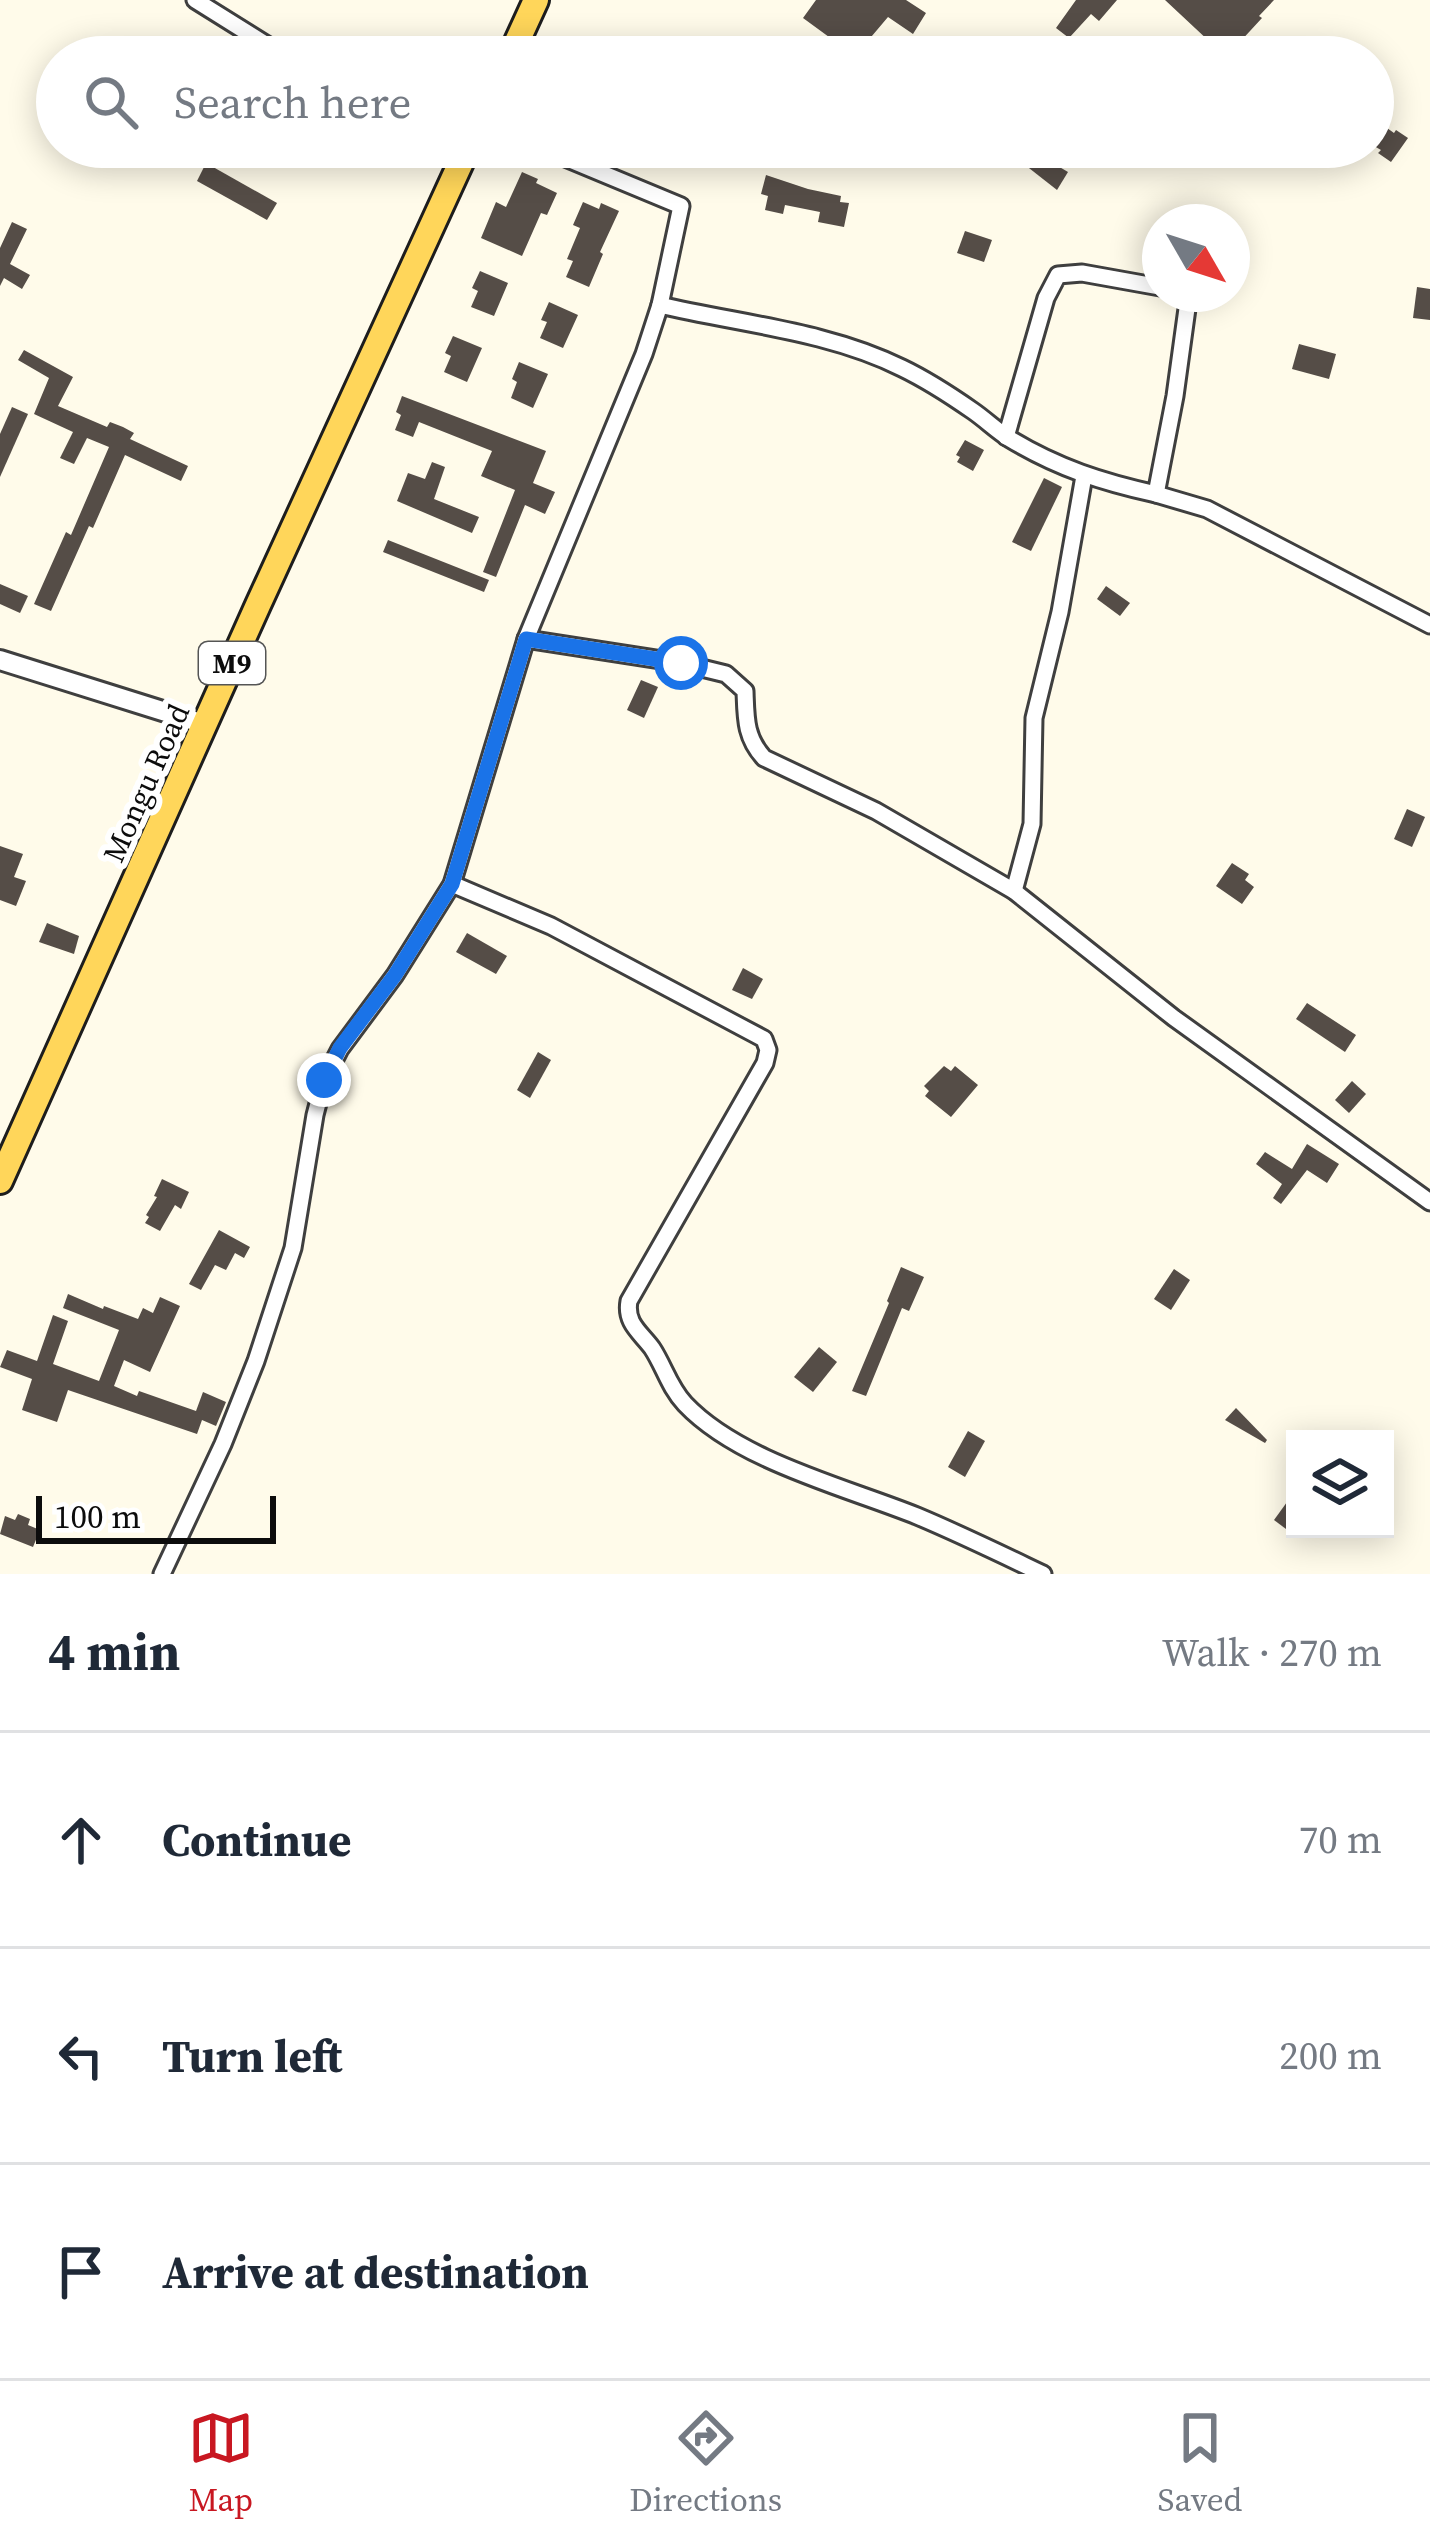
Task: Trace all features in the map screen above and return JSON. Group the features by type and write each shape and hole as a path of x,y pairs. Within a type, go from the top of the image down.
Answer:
{"main road":[{"path":"520,36 536,0"},
{"name":"Mongu Road","path":"0,1181 459,168"}],"street":[{"path":"195,0 252,36"},
{"path":"162,1574 223,1444 264,1338 293,1248 324,1080 340,1048 395,975 452,884 526,639 660,305 681,206 590,168"},
{"path":"1006,437 1046,298 1058,275 1082,273 1142,283"},
{"path":"660,305 809,337 900,367 1006,437 1084,476 1207,508 1430,625"},
{"path":"1156,494 1187,312"},
{"path":"1014,891 1032,824 1034,718 1060,613 1084,476"},
{"path":"526,639 726,674 746,691 747,733 764,758 876,811 1014,891 1174,1018 1430,1202"},
{"path":"0,660 204,724"},
{"path":"452,884 551,926 764,1039 765,1063 629,1301 631,1323 655,1352 683,1403 727,1436 798,1472 914,1515 1043,1574"}],"building":[{"path":"816,0 906,0 926,13 913,34 888,17 872,36 828,36 803,18"},
{"path":"1076,0 1117,0 1099,21 1091,14 1071,36 1056,28"},
{"path":"1165,0 1274,0 1245,36 1204,36"},
{"path":"1396,130 1408,138 1394,158"},
{"path":"204,168 215,168 277,203 267,220 197,181"},
{"path":"1029,168 1068,172 1057,190"},
{"path":"522,172 557,193 547,215 541,213 522,256 481,238 496,202 506,207"},
{"path":"766,175 841,196 840,202 849,203 844,227 818,222 820,212 785,205 783,214 765,210 768,196 761,194"},
{"path":"583,202 619,211 589,287 566,277 573,261 567,259 580,228 573,225"},
{"path":"12,222 27,229 10,264 30,275 22,289 4,278 0,286 0,248"},
{"path":"965,231 992,240 984,262 957,253"},
{"path":"480,271 508,283 494,316 471,307 478,291 472,288"},
{"path":"1417,287 1430,289 1430,320 1413,318"},
{"path":"549,302 578,315 563,348 540,338"},
{"path":"453,336 482,348 467,382 444,372 451,356 445,353"},
{"path":"1299,344 1336,354 1329,379 1292,369"},
{"path":"24,350 73,377 58,406 107,427 110,422 123,427 134,433 130,439 188,466 181,481 125,455 51,611 34,604 66,532 71,535 109,447 87,438 74,464 60,458 73,432 34,414 49,378 18,360"},
{"path":"519,362 548,374 533,408 511,398"},
{"path":"402,396 546,451 533,483 555,492 545,514 525,505 496,577 483,572 515,490 481,476 492,451 419,422 413,437 395,430"},
{"path":"12,407 28,414 0,477 0,434"},
{"path":"965,440 984,450 973,471 957,462"},
{"path":"432,462 445,467 434,499 479,517 472,533 397,501 408,473 425,479"},
{"path":"1044,478 1062,487 1031,551 1012,542"},
{"path":"388,540 489,580 484,592 383,552"},
{"path":"0,584 28,596 20,613 0,604"},
{"path":"1106,586 1130,603 1120,616 1097,599"},
{"path":"641,680 658,687 644,718 627,710"},
{"path":"1407,809 1425,817 1412,847 1394,839"},
{"path":"0,846 23,854 14,877 26,881 16,906 0,900"},
{"path":"1232,863 1249,874 1245,880 1254,887 1242,904 1216,886"},
{"path":"47,923 79,936 74,954 39,942"},
{"path":"467,933 507,956 496,974 456,952"},
{"path":"743,968 763,979 752,999 732,990"},
{"path":"1307,1003 1356,1035 1345,1052 1296,1019"},
{"path":"538,1052 551,1060 530,1098 517,1090"},
{"path":"944,1066 951,1071 955,1066 978,1085 951,1117 925,1096 929,1091 924,1086"},
{"path":"1352,1081 1366,1094 1349,1113 1335,1100"},
{"path":"1307,1144 1339,1164 1327,1183 1307,1170 1281,1204 1273,1198 1282,1184 1256,1164 1265,1152 1292,1169"},
{"path":"162,1179 189,1192 181,1209 175,1205 160,1231 145,1223"},
{"path":"219,1230 250,1247 244,1258 235,1253 226,1270 215,1265 201,1290 189,1284"},
{"path":"901,1267 924,1277 909,1311 902,1308 866,1396 852,1391"},
{"path":"1174,1269 1190,1280 1171,1310 1154,1299"},
{"path":"68,1294 138,1319 143,1308 153,1313 160,1297 180,1306 150,1372 124,1360 114,1386 196,1411 203,1392 226,1402 216,1426 202,1420 197,1434 68,1390 57,1422 22,1410 32,1379 0,1367 7,1350 37,1361 53,1315 68,1321 53,1364 99,1381 119,1330 63,1308"},
{"path":"819,1347 837,1362 813,1392 794,1377"},
{"path":"1236,1408 1267,1440 1265,1443 1225,1420"},
{"path":"968,1431 985,1441 965,1477 948,1467"},
{"path":"1286,1503 1286,1529 1274,1520"},
{"path":"18,1514 40,1530 33,1547 0,1534 5,1516 15,1520"}],"route":[{"path":"324,1080 340,1048 395,975 452,884 526,639 681,663"}]}
